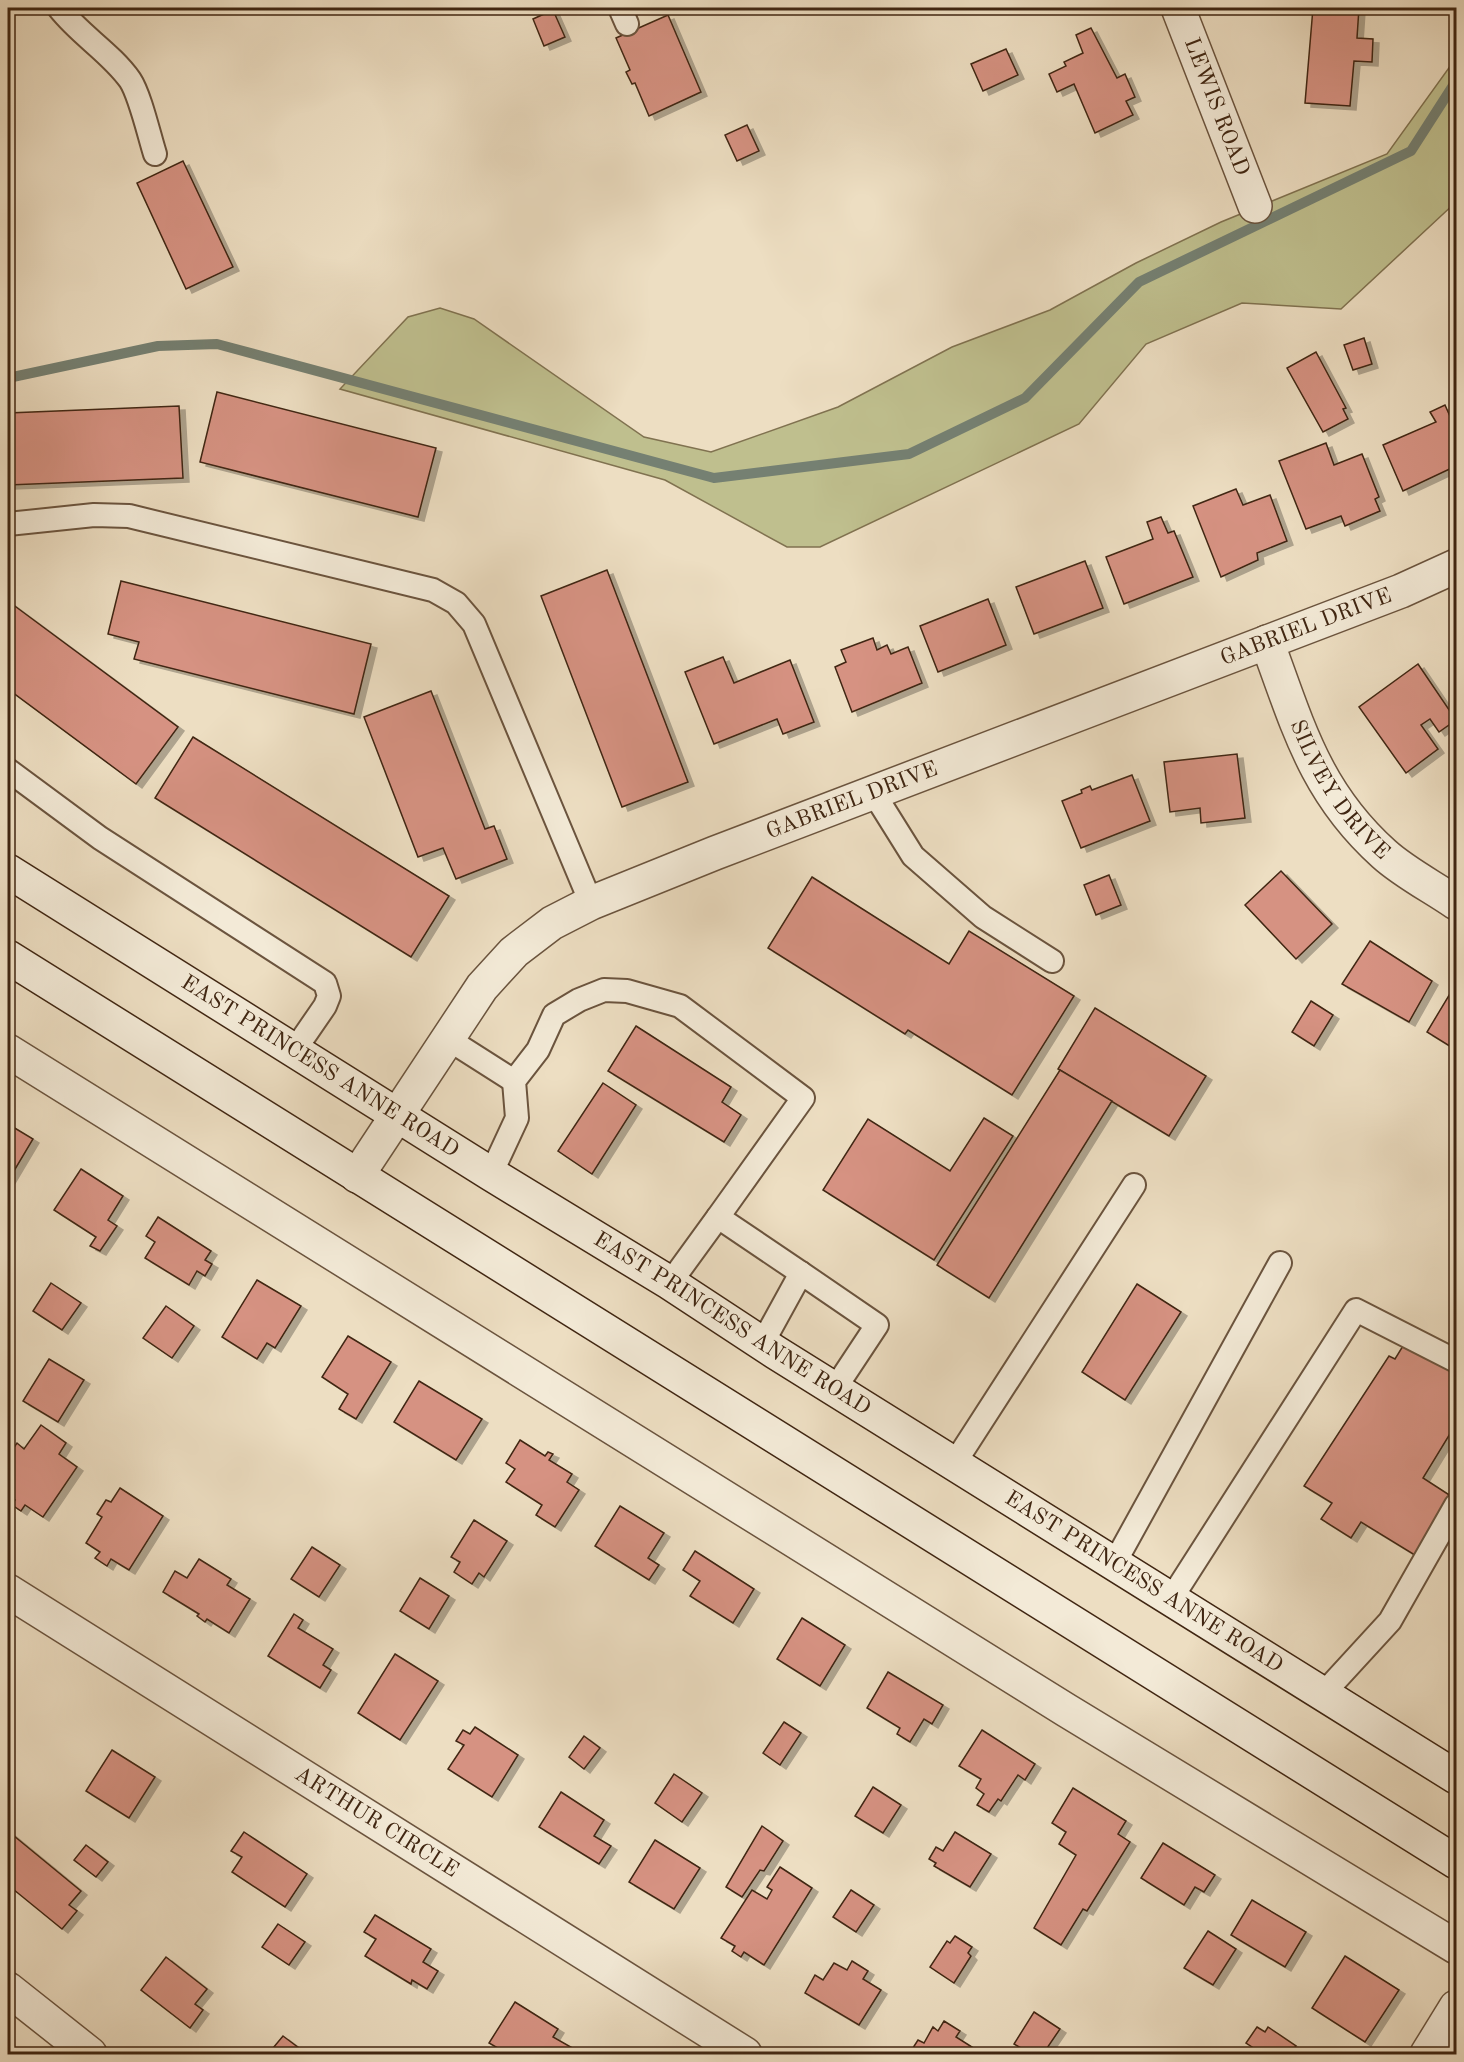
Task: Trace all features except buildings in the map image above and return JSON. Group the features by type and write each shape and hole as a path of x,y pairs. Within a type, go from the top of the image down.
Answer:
{"street":[{"name":"LEWIS ROAD","path":"1178,8 1255,206"},
{"name":"GABRIEL DRIVE","path":"357,1176 482,987 514,952 552,923 591,903 873,792 1401,591 1456,566"},
{"name":"SILVEY DRIVE","path":"1267,642 1307,752 1327,787 1358,828 1386,856 1456,903"},
{"name":"EAST PRINCESS ANNE ROAD","path":"8,871 491,1174 670,1283 834,1390 1323,1694 1454,1769"},
{"path":"8,957 1456,1862"},
{"path":"8,1051 1056,1704 1456,1947"},
{"name":"ARTHUR CIRCLE","path":"8,1591 358,1809 745,2055"},
{"path":"8,1989 90,2055"},
{"path":"1427,2055 1456,2007"}],"lane":[{"path":"59,8 74,28 131,81 155,154"},
{"path":"8,524 94,514 129,516 433,590 456,603 474,624 591,903"},
{"path":"8,770 100,838 325,983 329,996 325,1006 294,1051"},
{"path":"873,792 913,856 983,917 1052,961"},
{"path":"491,1174 517,1118 513,1081 538,1050 554,1015 579,1000 604,990 680,1006 803,1098 670,1283"},
{"path":"448,1039 513,1081"},
{"path":"954,1464 1134,1185"},
{"path":"718,1217 877,1325 834,1390"},
{"path":"1114,1564 1280,1263"},
{"path":"762,1344 801,1273"},
{"path":"1171,1599 1356,1310 1456,1361"},
{"path":"1323,1694 1390,1621 1456,1505"}],"green space":[{"path":"1456,58 1456,202 1341,309 1242,303 1146,344 1079,424 820,547 787,547 665,480 340,389 408,317 440,308 474,319 644,437 711,452 838,407 952,347 1050,310 1136,263 1221,222 1387,154"}],"waterway":[{"path":"8,378 158,346 217,344 714,478 909,454 1025,398 1139,282 1411,151 1456,81"}]}
